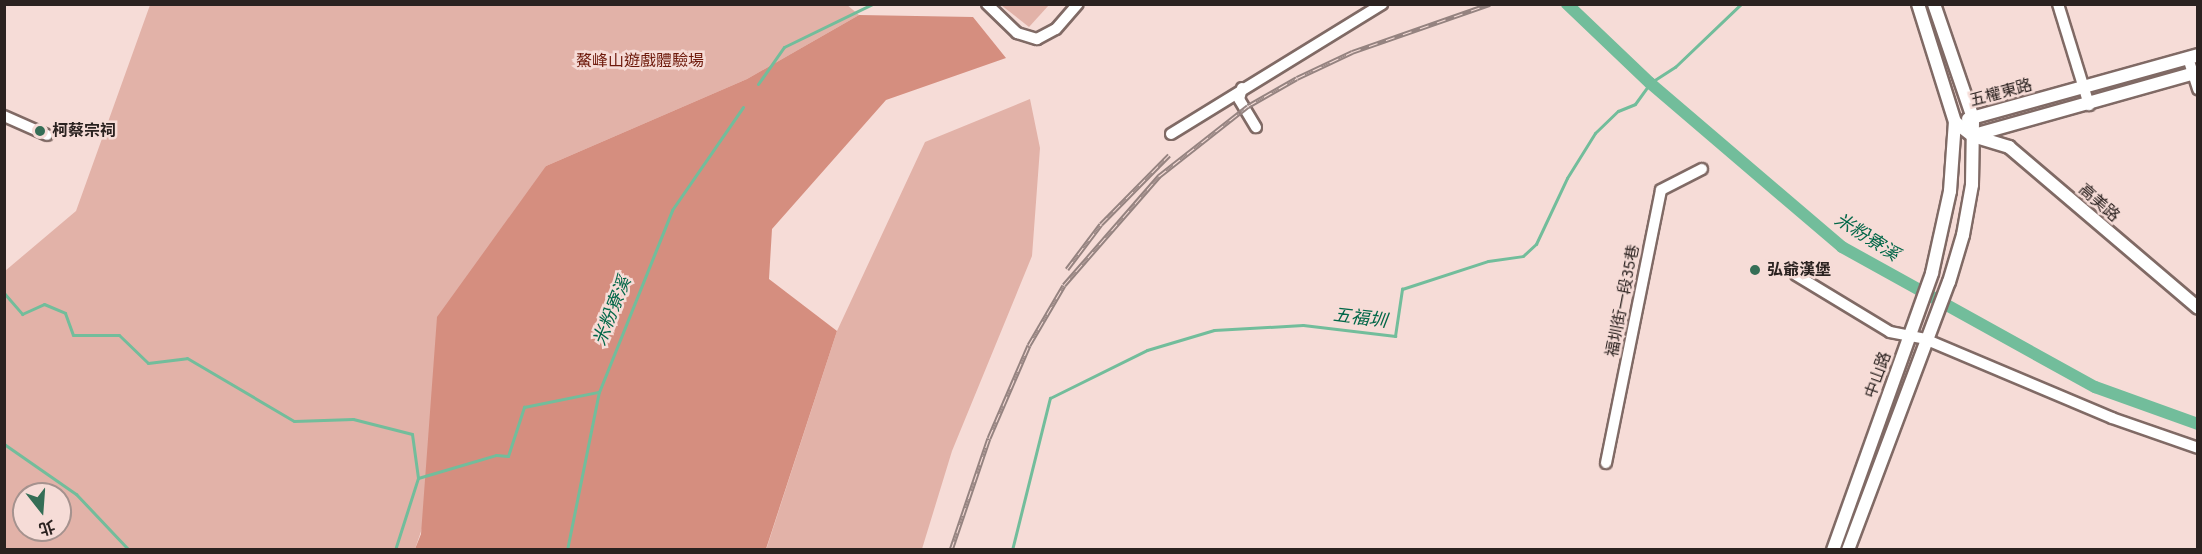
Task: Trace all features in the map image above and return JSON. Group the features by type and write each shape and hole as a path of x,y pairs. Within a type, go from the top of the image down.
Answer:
{"street":[{"path":"987,4 1017,33 1037,39 1056,29 1078,4"},
{"path":"1171,134 1242,88 1382,4"},
{"path":"1918,4 1955,122 1950,191 1932,273 1910,335 1925,339 2112,418 2198,448"},
{"path":"1934,4 1973,118 1973,136"},
{"path":"2058,4 2089,105"},
{"path":"2193,56 2198,89"},
{"name":"五權東路","path":"1955,122 2193,56"},
{"name":"五權東路","path":"1955,122 1973,136 2089,105 2195,73"},
{"path":"1242,88 1239,99 1256,127"},
{"path":"4,116 47,135"},
{"name":"中山路","path":"1850,546 1948,282 1970,195 1973,136"},
{"name":"高美路","path":"1973,136 2009,147 2198,308"},
{"name":"福圳街一段35巷","path":"1606,463 1661,190 1702,170"},
{"name":"中山路","path":"1796,275 1890,332 1910,335 1835,544"},
{"path":"1835,544 1850,546"}],"green space":[{"name":"鰲峰山遊戲體驗場","path":"846,4 859,15 747,79 546,166 415,549 5,550 5,271 76,211 150,5"},
{"path":"1001,5 1049,5 1029,27"},
{"path":"1030,99 1040,148 1032,256 952,451 922,549 766,550 837,331 925,142"}],"shaded area":[{"path":"859,15 973,17 1006,58 886,100 772,229 769,279 837,331 766,549 415,549 421,534 437,317 546,166 747,79"}],"waterway":[{"name":"米粉寮溪","path":"758,84 784,47 872,4"},
{"name":"米粉寮溪","path":"1567,4 1650,83 1842,247 2095,387 2198,424"},
{"name":"五福圳","path":"1012,550 1050,398 1147,350 1214,330 1303,325 1395,336 1402,289 1488,261 1523,256 1536,244 1567,178 1595,133 1618,111 1635,104 1650,83 1675,67 1741,4"},
{"name":"米粉寮溪","path":"567,550 599,392 672,210 743,107"},
{"path":"4,293 22,314 44,304 65,313 73,335 119,335 148,363 187,358 294,421 353,419 412,434 418,478"},
{"path":"395,550 418,478 496,455 508,456 524,407 598,392"},
{"path":"4,444 76,494 129,550"}],"railway":[{"path":"951,550 989,438 1029,345 1064,285 1159,176 1248,106 1297,78 1352,52 1490,4"},
{"path":"1067,269 1101,224 1169,155"}],"place":[{"name":"柯蔡宗祠","path":"40,131"},
{"name":"弘爺漢堡","path":"1755,270"}]}
